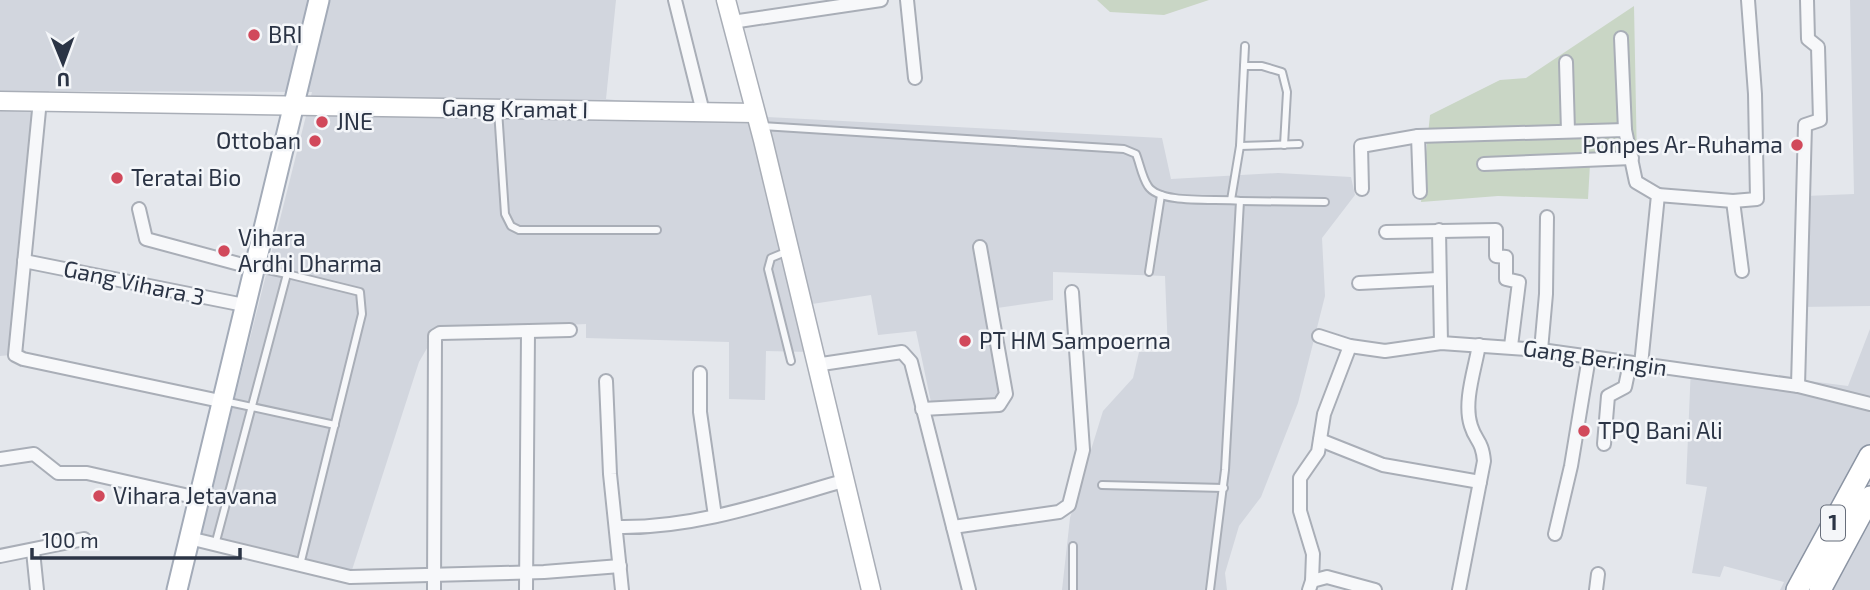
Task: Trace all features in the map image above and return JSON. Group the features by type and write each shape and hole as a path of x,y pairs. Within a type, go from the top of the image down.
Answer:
{"highway":[{"name":"1","path":"1797,590 1870,456"},
{"name":"1","path":"1820,590 1870,497"}],"main road":[{"path":"177,590 220,401 295,106 319,0"}],"street":[{"path":"674,0 703,112"},
{"path":"726,0 871,590"},
{"path":"732,22 881,0"},
{"path":"907,0 915,78"},
{"path":"1621,38 1625,130 1636,182 1658,195 1733,201 1757,199 1755,94 1748,0"},
{"path":"1798,386 1805,125 1820,120 1818,47 1808,39 1807,0"},
{"path":"1566,62 1568,131"},
{"name":"Gang Kramat I","path":"0,102 40,100 703,112 734,113 757,120"},
{"path":"40,100 16,356 220,401"},
{"path":"1362,189 1361,146 1418,136 1625,130"},
{"path":"1418,136 1420,192"},
{"path":"1484,164 1632,158"},
{"path":"1604,444 1608,396 1625,387 1636,364 1658,195"},
{"path":"1733,201 1742,271"},
{"path":"139,209 146,239 254,268"},
{"path":"1541,350 1546,295 1547,217"},
{"path":"1439,230 1441,343"},
{"path":"1386,232 1496,230 1496,256 1506,257 1506,279 1519,282 1511,346"},
{"path":"922,409 999,405 1006,394 980,247"},
{"name":"Gang Vihara 3","path":"24,261 244,305"},
{"path":"1359,282 1438,279"},
{"path":"953,527 1059,512 1069,505 1083,450 1072,292"},
{"path":"434,590 436,334 570,330"},
{"path":"526,590 528,332"},
{"name":"Gang Beringin","path":"1319,336 1350,346 1385,351 1441,343 1511,346 1798,386 1870,404"},
{"path":"1459,590 1484,461 1483,444 1471,428 1468,405 1479,345"},
{"path":"1310,585 1313,554 1300,511 1300,478 1318,452 1324,414 1350,346"},
{"path":"815,365 902,352 911,362 970,590"},
{"path":"1555,534 1571,466 1589,357"},
{"path":"700,373 699,412 715,516"},
{"path":"606,381 622,590"},
{"path":"1320,440 1383,465 1480,482"},
{"path":"0,459 34,454 58,472 87,473 198,498"},
{"path":"616,527 642,528 715,516 844,481"},
{"path":"189,538 350,577 620,566"},
{"path":"0,556 84,539"},
{"path":"33,551 37,590"},
{"path":"1596,590 1598,574"},
{"path":"1310,585 1327,577 1375,590"}],"lane":[{"path":"1231,200 1240,146 1245,46"},
{"path":"1244,66 1262,66 1282,72 1287,92 1284,145"},
{"path":"498,109 505,214 512,226 519,230 657,230"},
{"path":"757,120 1131,150 1136,154 1147,185 1161,195 1240,201 1325,202"},
{"path":"1240,146 1299,144"},
{"path":"1149,272 1161,195"},
{"path":"1210,590 1224,488 1240,201"},
{"path":"788,250 771,258 768,269 791,361"},
{"path":"254,268 360,292 362,314 300,565"},
{"path":"215,545 287,274"},
{"path":"220,401 335,425"},
{"path":"1102,485 1224,488"},
{"path":"1073,546 1073,590"}],"shaded area":[{"path":"0,0 616,0 606,99 767,117 1162,138 1171,179 1278,173 1351,177 1355,195 1322,238 1325,296 1298,403 1261,497 1239,526 1225,573 1227,590 1062,590 1070,518 1103,411 1133,378 1139,352 1168,352 1165,276 1053,272 1053,300 997,308 1008,397 932,407 916,331 878,335 871,295 799,306 810,352 766,351 765,400 729,399 729,342 586,338 586,324 437,331 419,362 352,570 201,533 312,92 49,91 31,159 11,355 0,356"},
{"path":"1850,0 1870,0 1870,306 1800,307 1806,196 1854,194"},
{"path":"1870,329 1870,590 1780,590 1784,582 1724,566 1720,577 1692,573 1707,487 1686,484 1691,366 1848,386"}],"green space":[{"path":"1097,0 1209,0 1164,15 1110,12"},
{"path":"1634,6 1637,162 1590,164 1588,199 1498,196 1421,202 1430,115 1500,80 1526,78"}],"place":[{"name":"BRI","path":"254,35"},
{"name":"JNE","path":"322,122"},
{"name":"Ottoban","path":"315,141"},
{"name":"Ponpes Ar-Ruhama","path":"1797,145"},
{"name":"Teratai Bio","path":"117,178"},
{"name":"Vihara Ardhi Dharma","path":"224,251"},
{"name":"PT HM Sampoerna","path":"965,341"},
{"name":"TPQ Bani Ali","path":"1584,431"},
{"name":"Vihara Jetavana","path":"99,496"}]}
